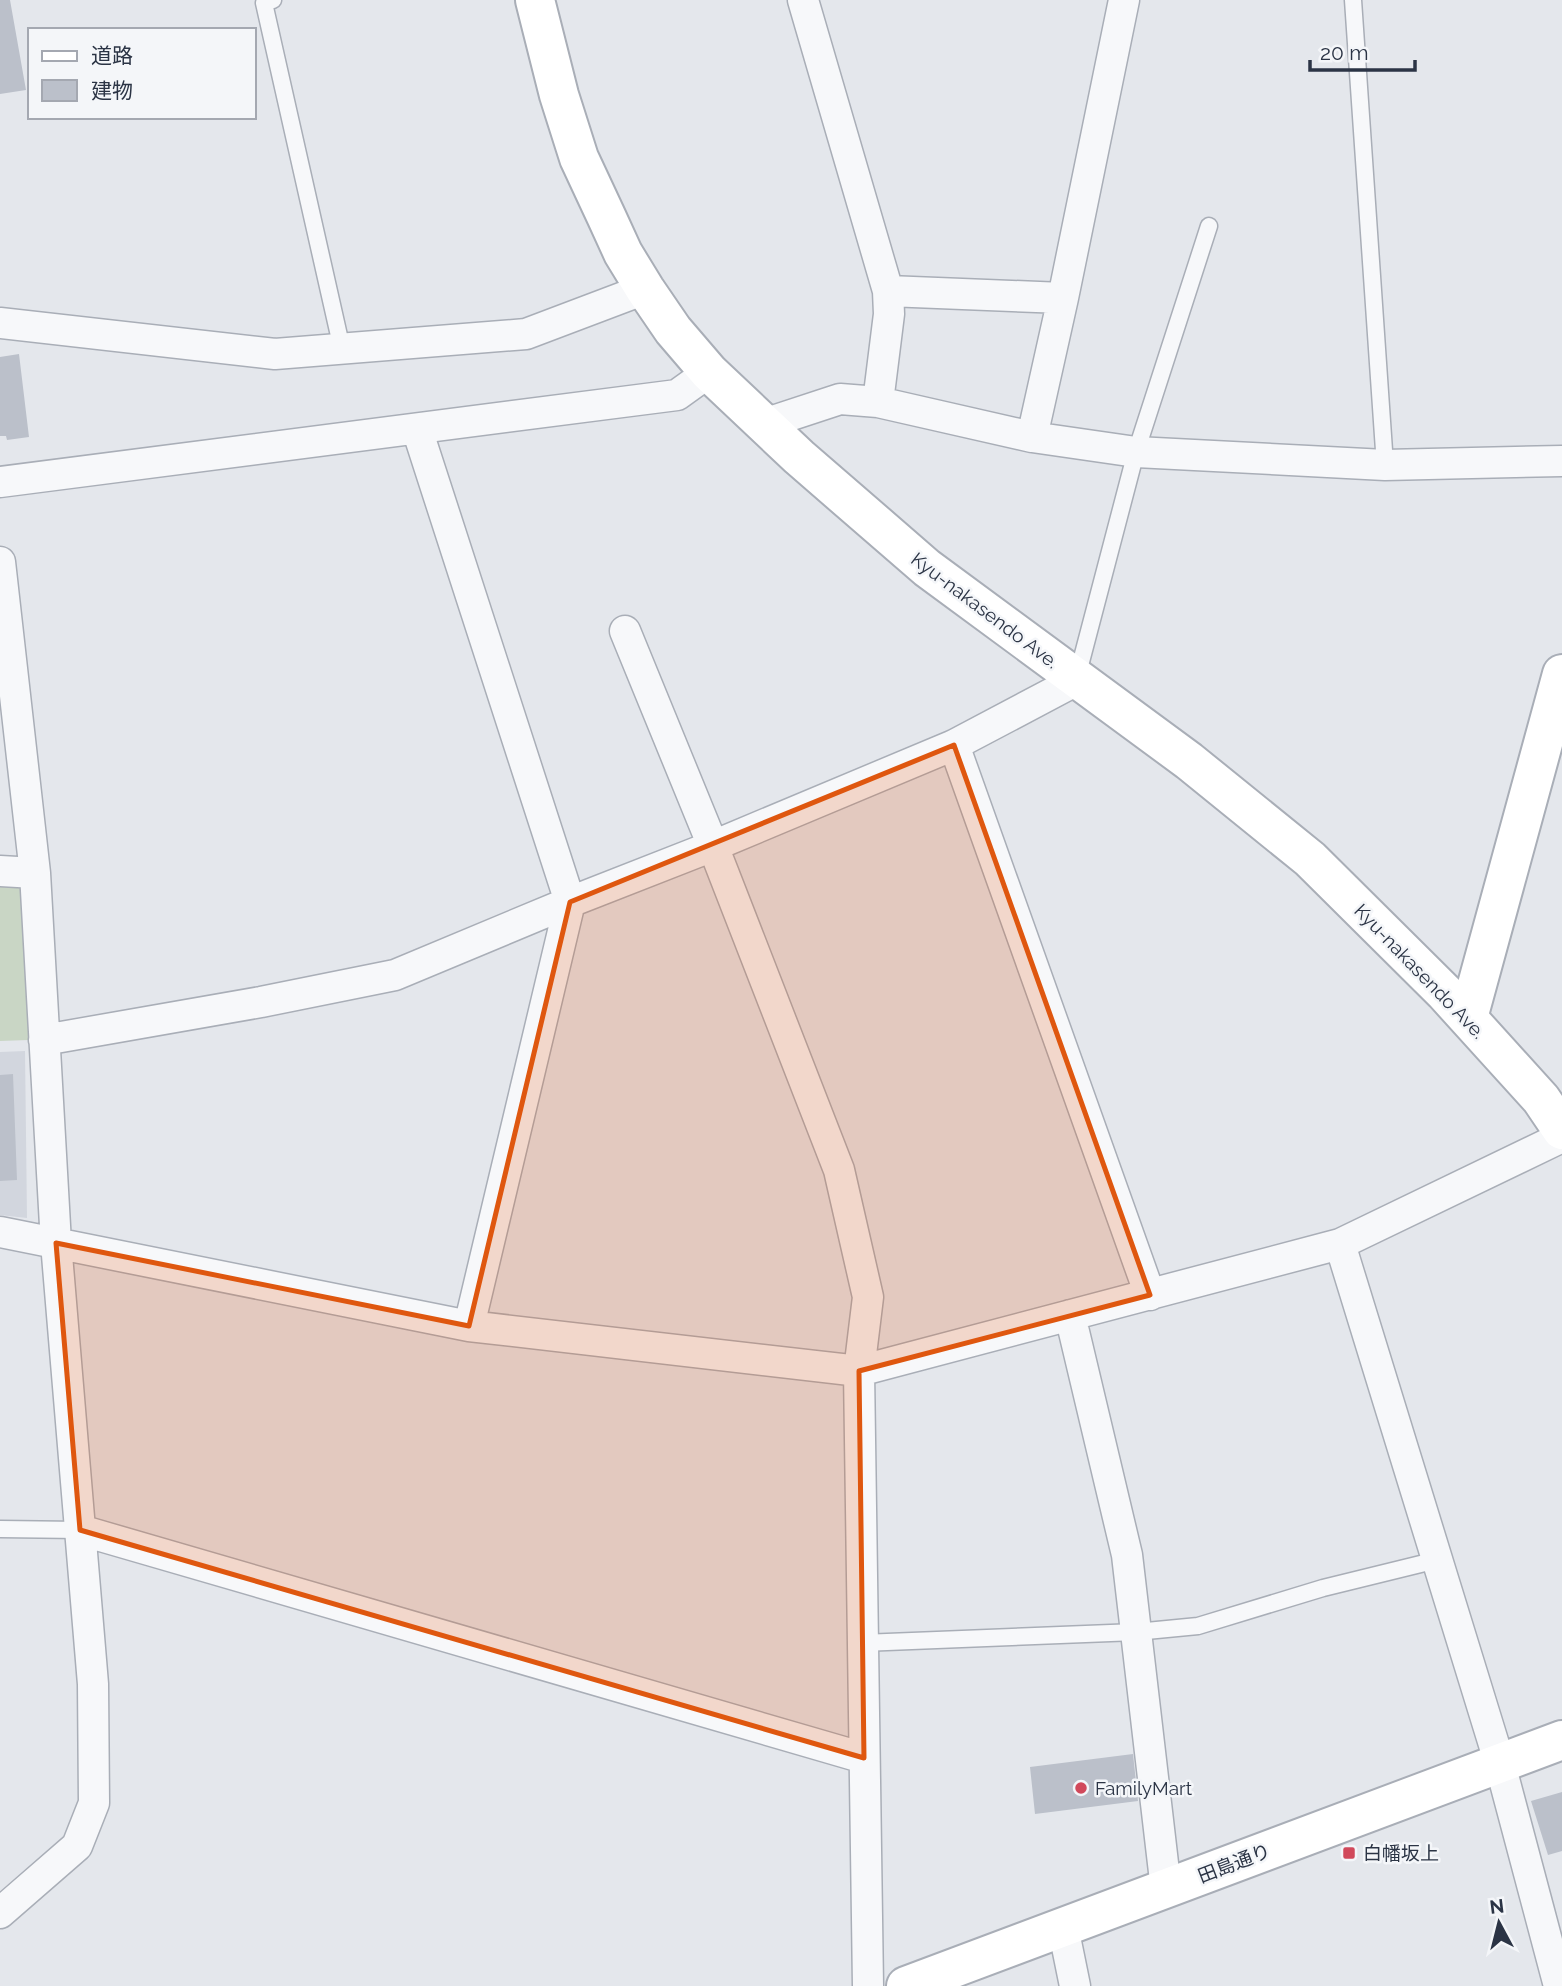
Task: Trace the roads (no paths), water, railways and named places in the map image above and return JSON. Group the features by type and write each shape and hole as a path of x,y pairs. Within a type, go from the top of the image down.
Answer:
{"main road":[{"name":"Kyu-nakasendo Ave.","path":"535,0 559,95 579,158 624,253 645,289 673,330 709,372 927,568 1189,761 1310,859 1468,1018 1552,1096 1562,1130"},
{"path":"1468,1018 1562,674"},
{"name":"田島通り","path":"906,1986 1562,1740"}],"street":[{"path":"803,0 888,291 889,314 878,402"},
{"path":"1032,437 1124,0"},
{"path":"0,323 275,354 526,334 645,289"},
{"path":"888,291 1063,298"},
{"path":"0,482 677,395 709,372"},
{"path":"764,424 840,399 878,402 1032,437 1136,452 1385,465 1562,461"},
{"path":"416,429 570,902 469,1326"},
{"path":"0,562 35,873 56,1242 93,1684 94,1803 76,1846 0,1913"},
{"path":"625,631 713,846 839,1170 869,1297 859,1371 868,1986"},
{"path":"44,1040 396,975 954,745 1077,680"},
{"path":"954,745 1150,1294"},
{"path":"0,872 35,873"},
{"path":"0,1232 469,1326 859,1371 1340,1244 1562,1137"},
{"path":"1340,1244 1500,1763 1559,1986"},
{"path":"1070,1315 1127,1555 1166,1889"},
{"path":"80,1530 864,1758"},
{"path":"1063,1927 1075,1986"}],"lane":[{"path":"273,0 264,3 342,349"},
{"path":"1353,0 1385,465"},
{"path":"1077,680 1136,452 1209,226"},
{"path":"0,1529 80,1530"},
{"path":"862,1643 1136,1632 1198,1626 1323,1588 1437,1560"}],"place":[{"name":"FamilyMart","path":"1081,1788"},
{"name":"白幡坂上","path":"1349,1853"}]}
